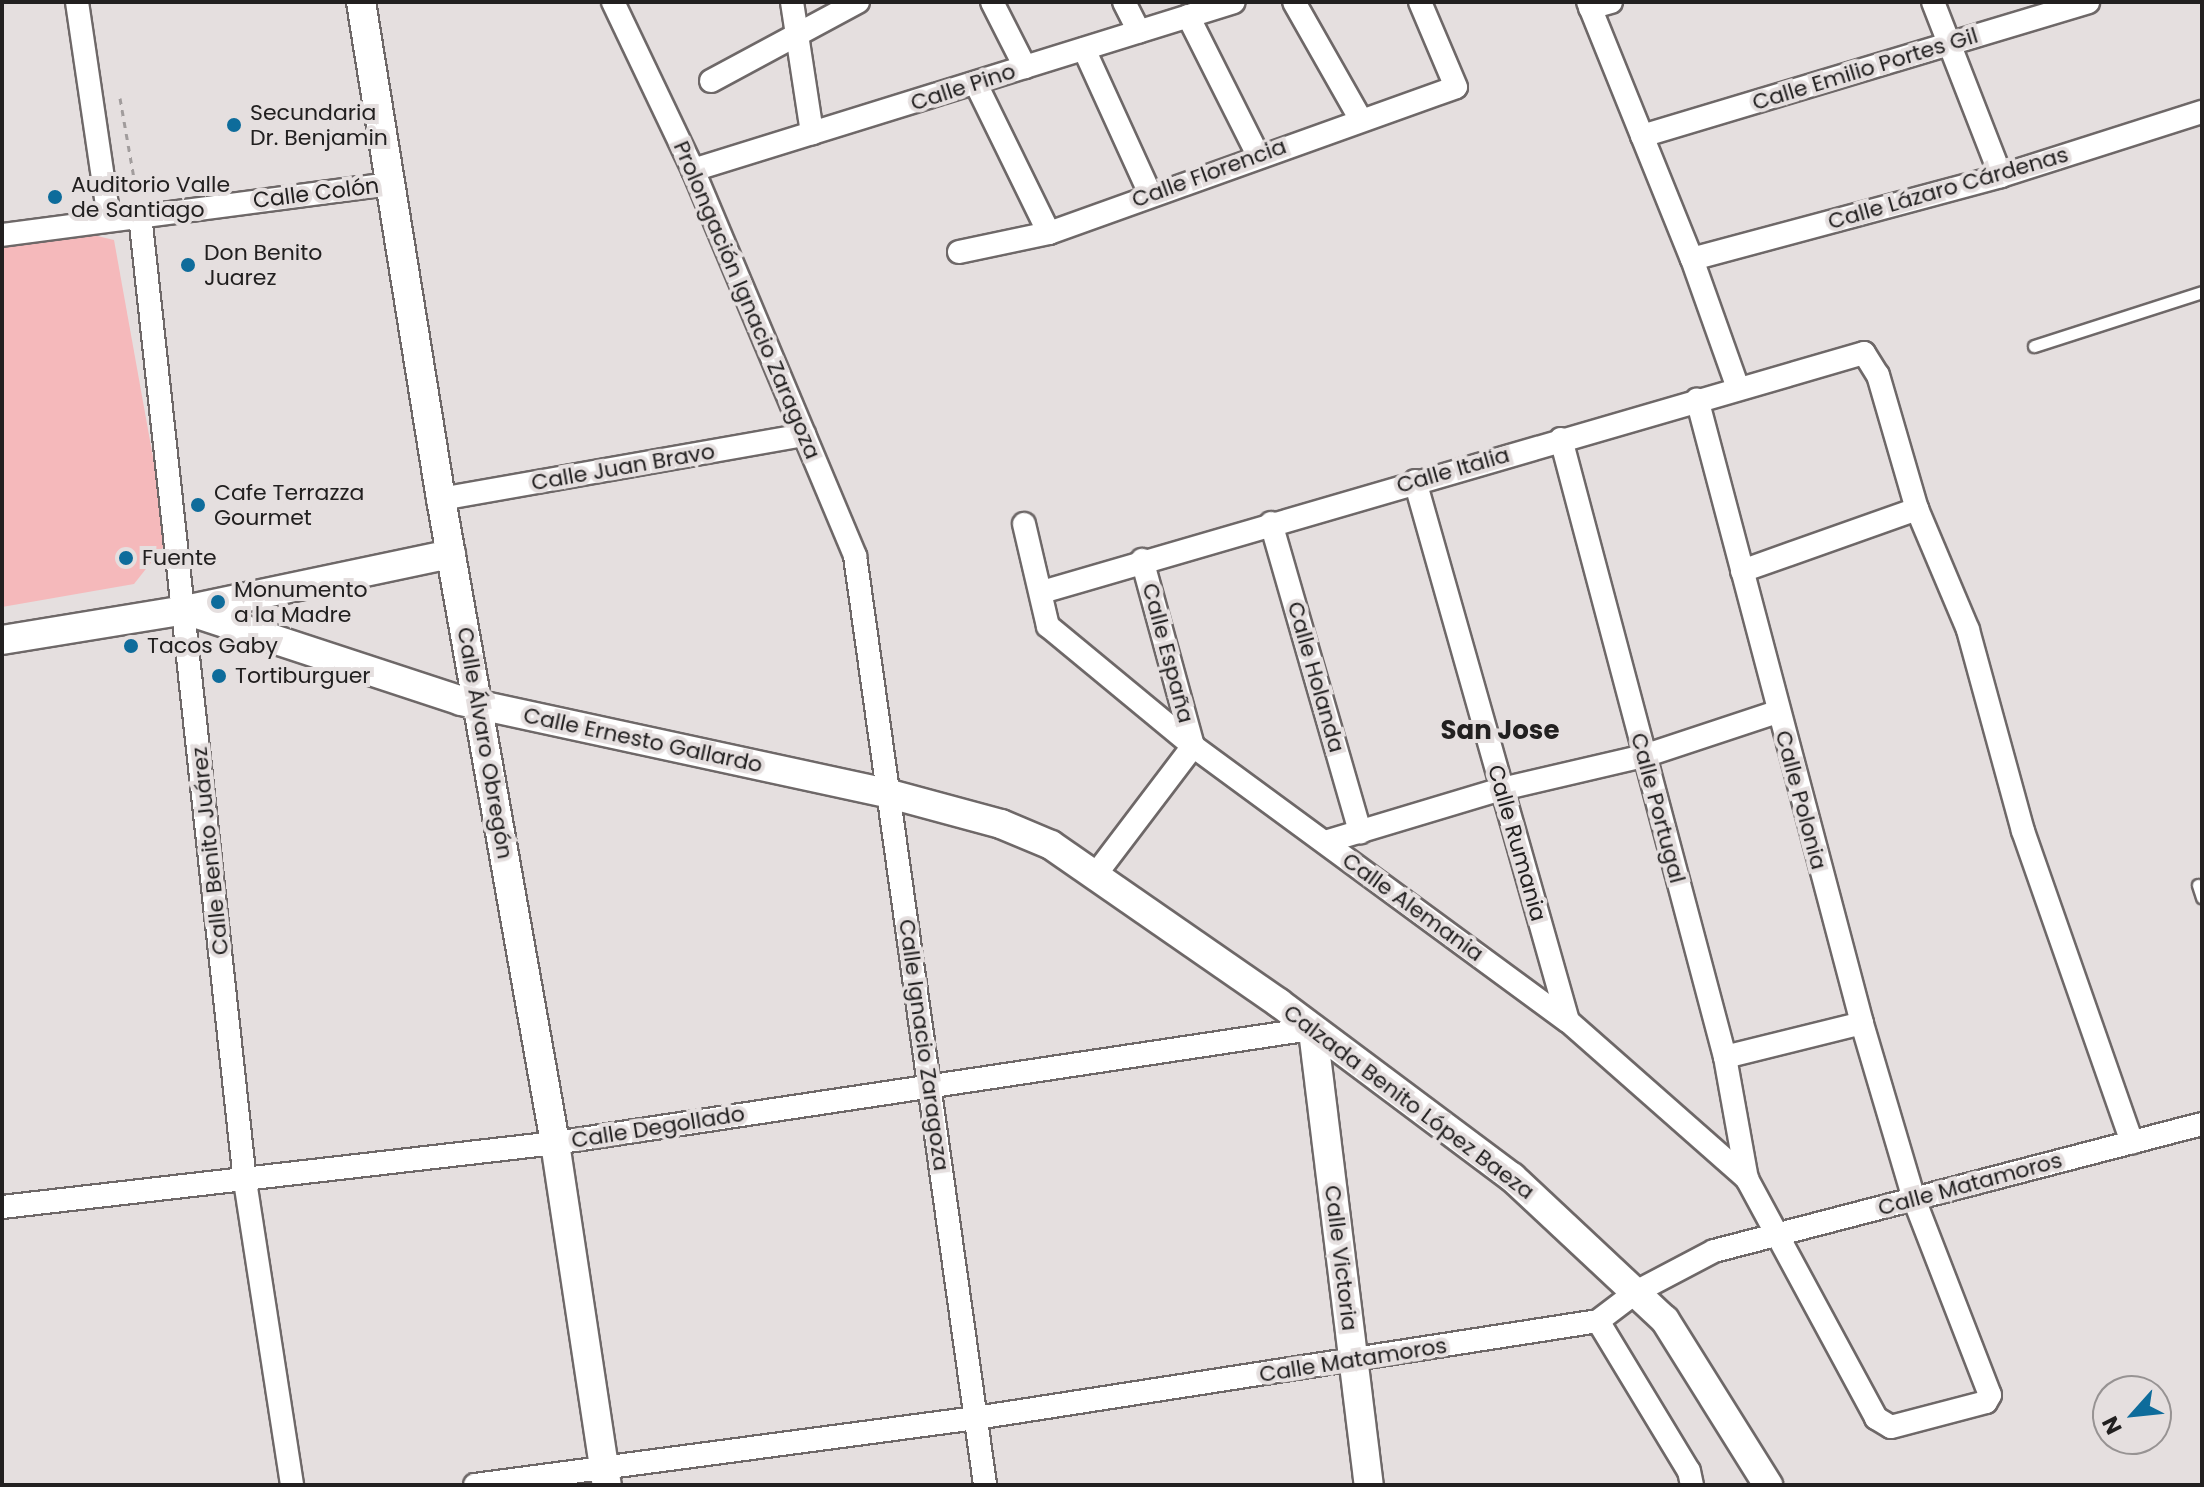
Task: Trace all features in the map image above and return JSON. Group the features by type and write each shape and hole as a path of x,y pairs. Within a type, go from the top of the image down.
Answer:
{"street":[{"path":"77,2 109,218"},
{"name":"Calle Álvaro Obregón","path":"361,2 441,499 555,1143 606,1477"},
{"name":"Prolongación Ignacio Zaragoza","path":"613,2 693,170 855,556 862,605"},
{"path":"792,2 812,133"},
{"path":"711,81 858,2"},
{"path":"992,2 1025,67"},
{"path":"1124,2 1139,31"},
{"name":"Calle Pino","path":"693,170 1234,2"},
{"path":"1294,2 1361,120"},
{"name":"Calle Florencia","path":"959,252 1049,233 1258,155 1456,87 1420,2"},
{"path":"1933,2 2001,176"},
{"name":"Calle Emilio Portes Gil","path":"1642,136 2088,2"},
{"path":"1596,4 1642,136 1692,259 1738,388"},
{"path":"1188,16 1258,155"},
{"path":"1084,49 1150,194"},
{"path":"976,84 1049,233"},
{"name":"Calle Lázaro Cárdenas","path":"1692,259 2001,176 2202,112"},
{"name":"Calle Colón","path":"2,235 109,218 391,184"},
{"name":"Calle Benito Juárez","path":"140,215 245,1181 292,1485"},
{"name":"Calle Italia","path":"1042,592 1142,560 1864,353 1878,375 1917,509"},
{"name":"Calle Polonia","path":"1697,399 1777,712 1862,1023 1914,1199 1990,1395 1986,1402 1891,1427 1876,1418 1780,1234"},
{"name":"Calle Juan Bravo","path":"441,499 804,435"},
{"name":"Calle Portugal","path":"1561,439 1725,1057 1747,1179"},
{"name":"Calle Rumania","path":"1415,481 1568,1021"},
{"path":"1742,571 1917,509 1968,630 2023,831 2132,1142"},
{"name":"Calle Holanda","path":"1271,523 1360,832"},
{"name":"Calle Alemania","path":"1024,524 1048,626 1193,746 1568,1021 1747,1179 1780,1234"},
{"path":"2,640 185,610 451,554"},
{"name":"Calle España","path":"1142,560 1193,746"},
{"name":"Calle Ignacio Zaragoza","path":"862,605 985,1485"},
{"name":"Calle Ernesto Gallardo","path":"185,610 479,705 890,794 1027,833 1096,874"},
{"path":"1325,842 1502,789 1644,756 1777,712"},
{"path":"1096,874 1193,746"},
{"name":"Calzada Benito López Baeza","path":"1096,874 1512,1177 1665,1320 1768,1485"},
{"path":"1725,1057 1862,1023"},
{"name":"Calle Degollado","path":"2,1207 555,1143 930,1083 1312,1030"},
{"name":"Calle Victoria","path":"1312,1030 1369,1485"},
{"name":"Calle Matamoros","path":"475,1485 606,1477 1598,1321 1636,1292 1714,1251 2202,1124"},
{"path":"1598,1321 1689,1471 1692,1485"}],"lane":[{"path":"2034,346 2202,292"},
{"path":"2198,885 2202,897"}],"path":[{"path":"120,98 140,215"}],"shaded area":[{"path":"72,230 114,240 168,541 134,584 2,607 2,242"}],"place":[{"name":"Secundaria Dr. Benjamin","path":"234,125"},
{"name":"Auditorio Valle de Santiago","path":"55,197"},
{"name":"Don Benito Juarez","path":"188,265"},
{"name":"Cafe Terrazza Gourmet","path":"198,505"},
{"name":"Fuente","path":"126,558"},
{"name":"Monumento a la Madre","path":"218,602"},
{"name":"Tacos Gaby","path":"131,646"},
{"name":"Tortiburguer","path":"219,676"}],"district":[{"name":"San Jose","path":"1500,731"}]}
